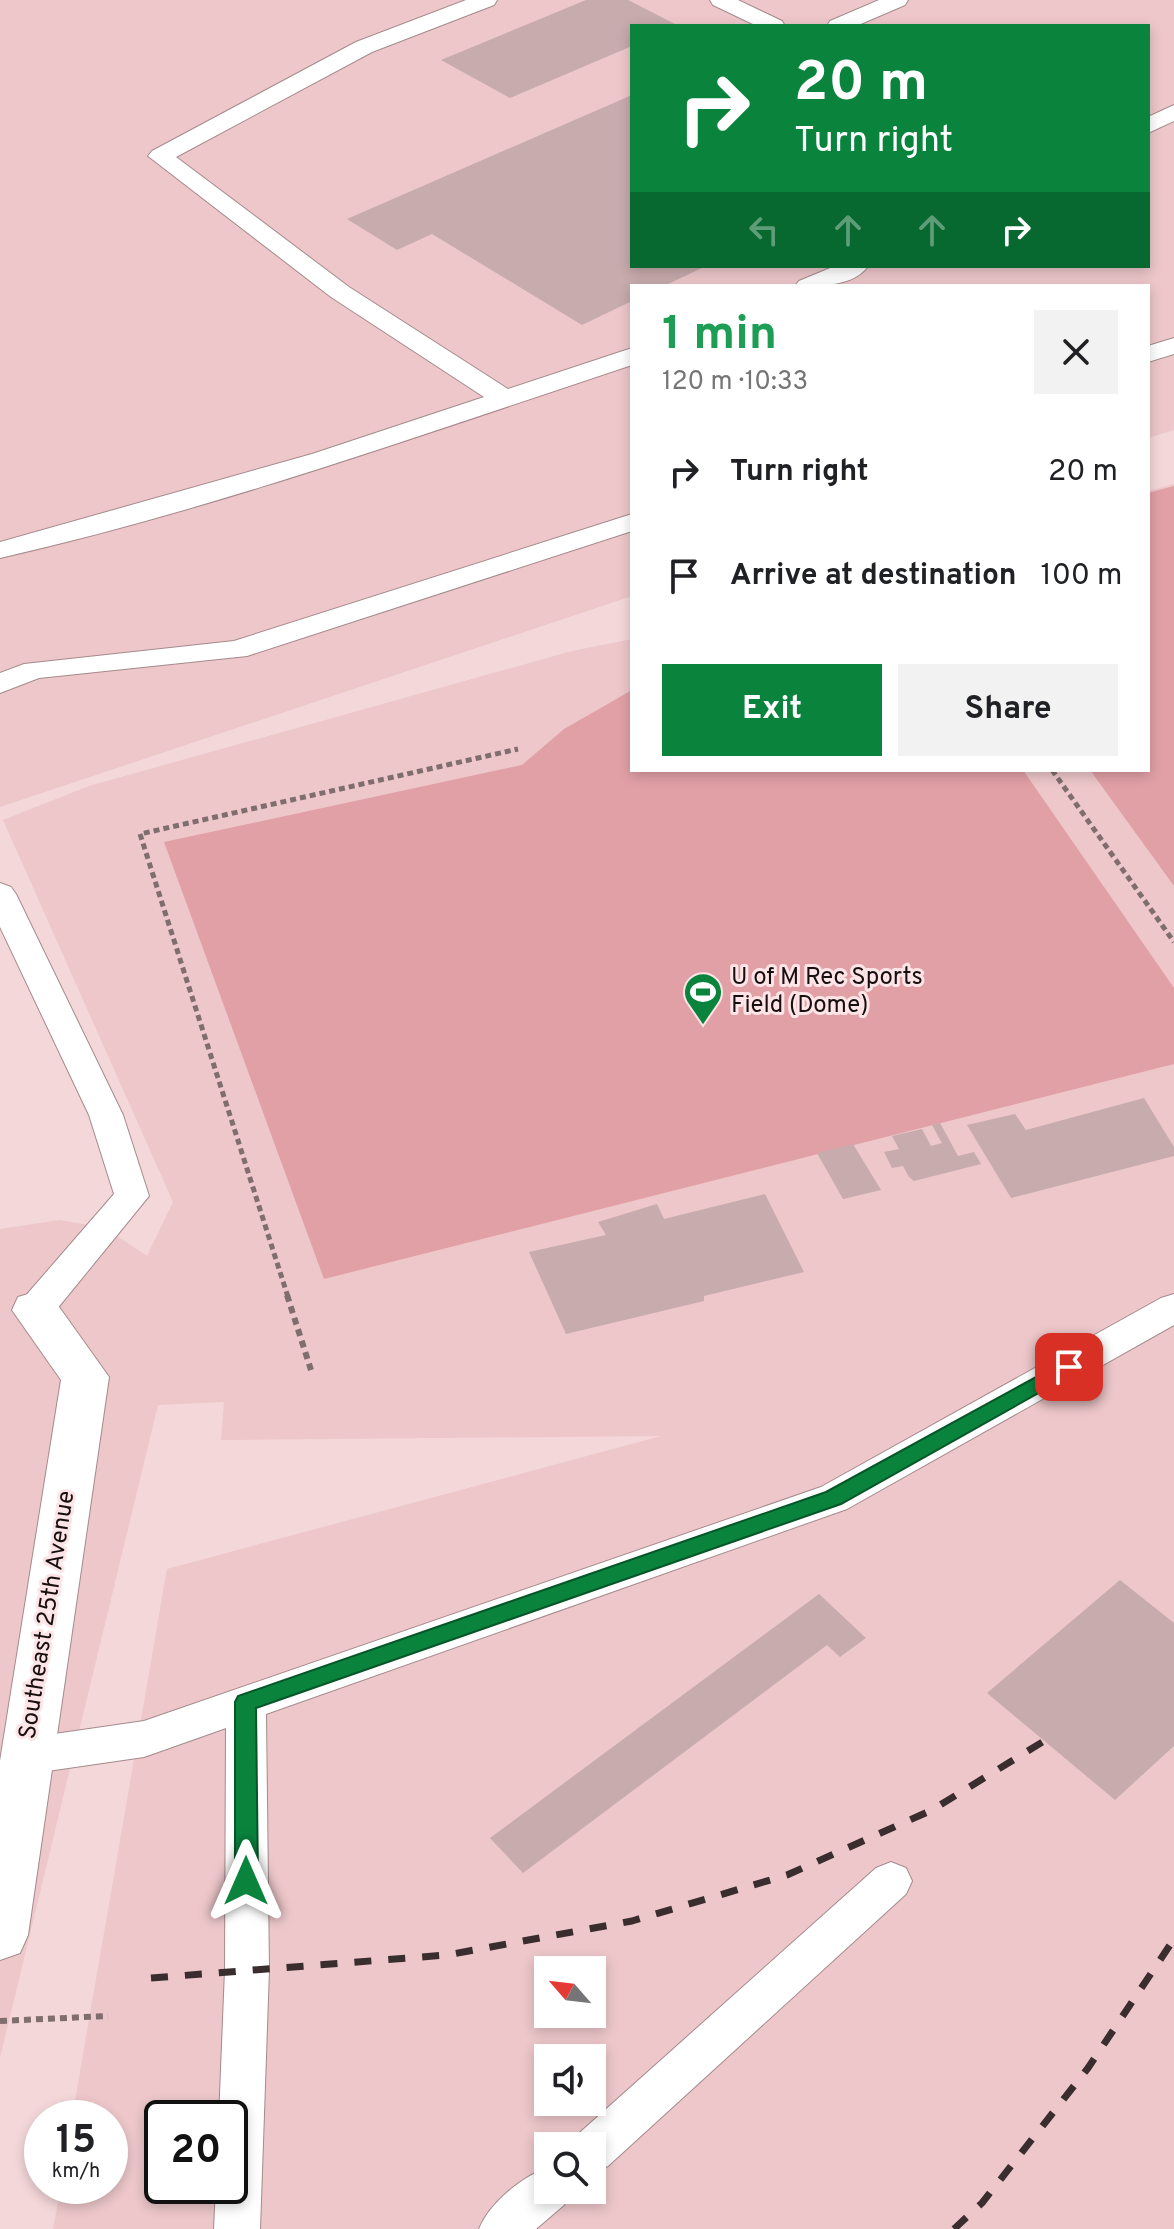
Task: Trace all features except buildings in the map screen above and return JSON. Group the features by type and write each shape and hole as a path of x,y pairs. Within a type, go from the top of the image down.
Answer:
{"street":[{"name":"Southeast 25th Avenue","path":"0,1935 85,1377 35,1310"}],"lane":[{"path":"486,0 364,47 160,156 340,292 507,400"},
{"path":"721,0 770,24"},
{"path":"843,24 897,0"},
{"path":"1150,125 1174,112"},
{"path":"813,284 851,268"},
{"path":"1150,353 1174,346"},
{"path":"0,550 183,502 507,400 630,357"},
{"path":"0,684 34,670 237,650 630,523"},
{"path":"0,894 106,1115 132,1196 35,1310"},
{"path":"27,1756 144,1739 834,1498 1174,1308"},
{"path":"237,2229 247,1970 246,1702"},
{"path":"606,2138 891,1881"},
{"path":"502,2229 534,2201"}],"path":[{"path":"311,1370 140,834 518,749"},
{"path":"1053,772 1174,942"},
{"path":"0,2021 108,2016"}],"shaded area":[{"path":"0,0 1174,0 1174,430 1150,437 1150,284 630,284 630,597 0,807"},
{"path":"1174,484 1174,2229 53,2229 58,2204 128,2204 128,2100 75,2100 167,1569 661,1436 221,1440 224,1402 158,1405 0,2058 0,1229 60,1220 105,1228 147,1256 173,1202 3,820 89,786 572,651 630,639 630,772 1150,772 1150,490"},
{"path":"1174,486 1174,886 1091,772 1150,772 1150,492"},
{"name":"U of M Rec Sports Field (Dome)","path":"630,691 630,772 1024,772 1174,988 1174,1064 324,1279 164,842 522,765 564,729"}],"railway":[{"path":"151,1978 447,1955 632,1921 787,1875 932,1810 1044,1741"},
{"path":"954,2229 982,2203 1088,2068 1174,1939"}],"place":[{"name":"U of M Rec Sports Field (Dome)","path":"703,1026"}],"route":[{"path":"246,1881 246,1702 834,1498 1069,1367"}]}
